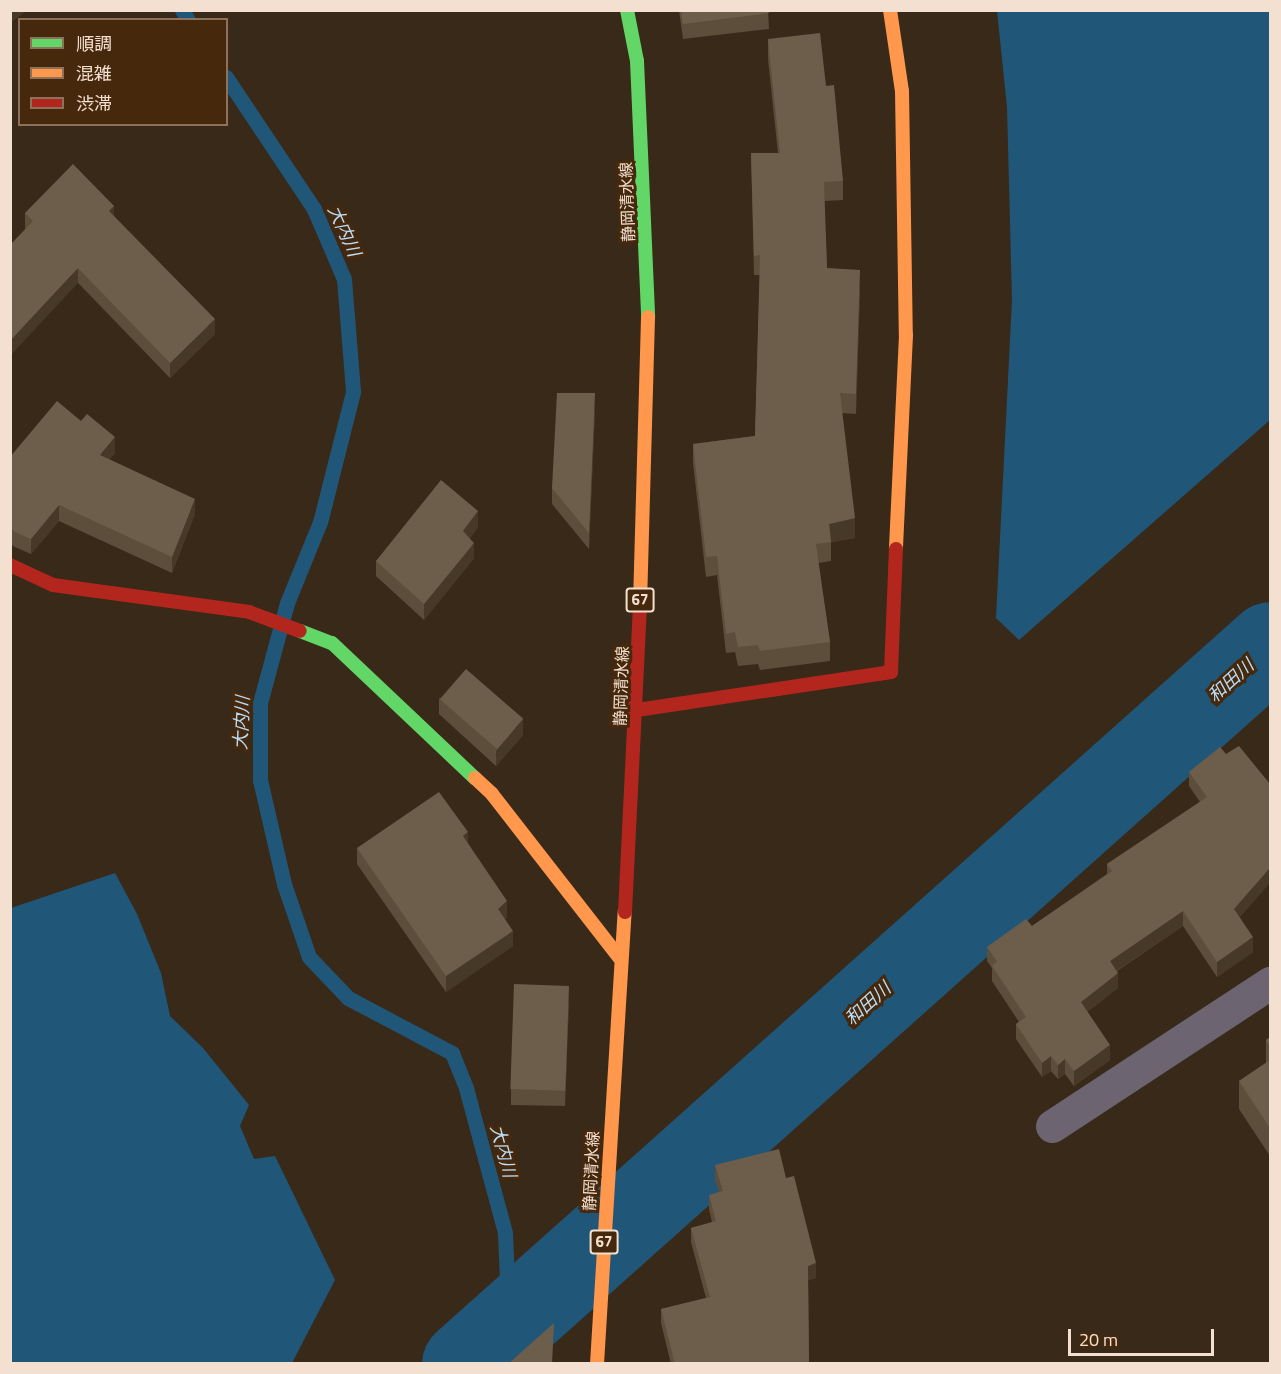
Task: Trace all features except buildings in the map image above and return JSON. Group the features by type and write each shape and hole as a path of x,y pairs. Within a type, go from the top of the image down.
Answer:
{"street":[{"name":"静岡清水線","path":"597,1364 619,957 637,710 648,310 637,62 627,10"},
{"path":"637,710 891,672 906,335 902,91 890,10"},
{"path":"10,565 53,585 249,612 332,643 492,794 619,957"},
{"path":"1052,1126 1270,983"}],"water":[{"path":"997,11 1270,11 1270,420 1019,640 996,618 1012,300 1007,107"},
{"path":"115,873 137,914 161,973 170,1016 203,1048 249,1105 240,1126 254,1159 275,1156 335,1280 292,1363 11,1363 11,908"}],"waterway":[{"name":"大内川","path":"182,10 187,18"},
{"name":"大内川","path":"228,80 314,209 344,279 353,392 320,522 287,603 260,703 260,780 284,884 309,957 348,998 452,1053 466,1088 505,1233 509,1325"},
{"name":"和田川","path":"465,1364 1270,645"}],"traffic: fast":[{"path":"627,10 637,61 648,317"},
{"path":"300,631 332,643 475,778"}],"traffic: slow":[{"path":"890,10 902,91 906,335 896,549"},
{"path":"640,604 648,317"},
{"path":"475,778 492,794 619,957"},
{"path":"597,1364 625,912"}],"traffic: jam":[{"path":"637,710 891,672 896,549"},
{"path":"10,565 53,585 249,612 300,631"},
{"path":"625,912 640,604"}]}
